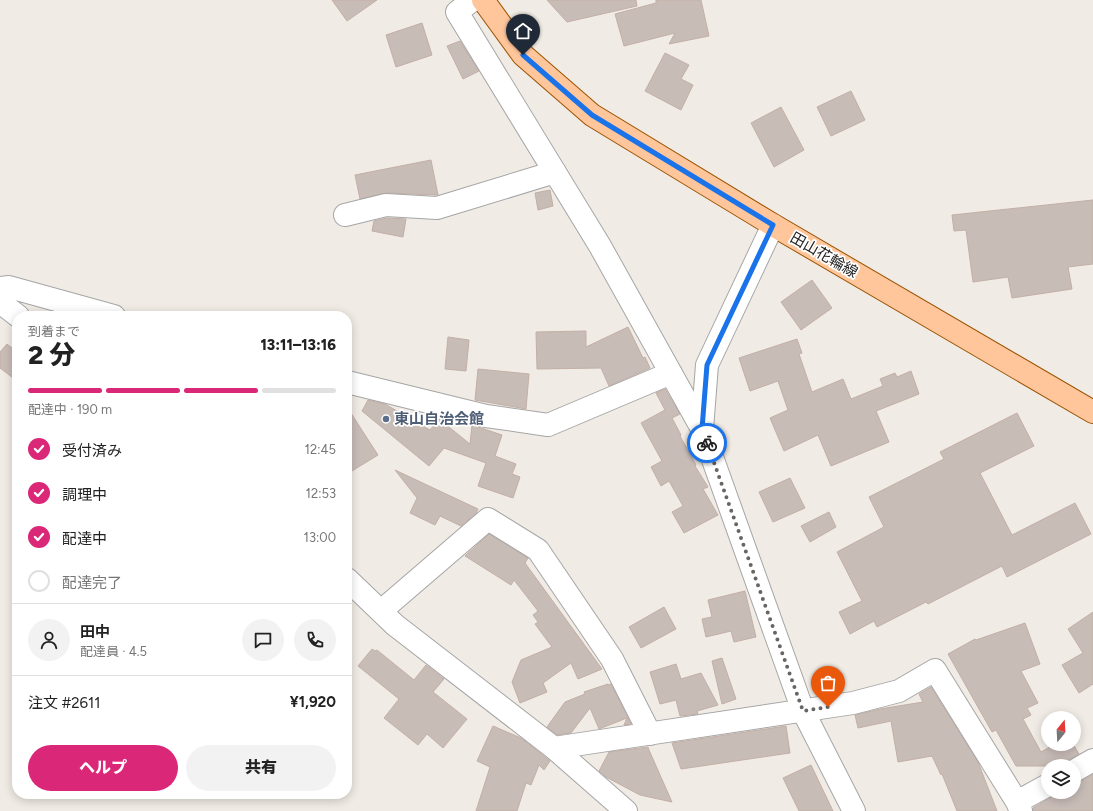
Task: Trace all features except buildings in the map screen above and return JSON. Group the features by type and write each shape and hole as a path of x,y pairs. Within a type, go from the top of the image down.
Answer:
{"main road":[{"name":"田山花輪線","path":"483,0 523,55 592,115 773,225 1093,412"}],"street":[{"path":"473,0 457,12 600,246 702,429 803,711 854,811"},
{"path":"345,215 386,204 437,208 555,172"},
{"path":"702,429 707,365 773,225"},
{"path":"0,288 9,287 96,311"},
{"path":"0,302 12,311"},
{"path":"352,383 486,416 548,425 671,373"},
{"path":"381,611 488,519 538,550 612,659 650,734"},
{"path":"352,584 395,624 554,748 626,811"},
{"path":"554,748 853,703 899,691 935,670 1019,807 1041,790"},
{"path":"1081,767 1093,760"}],"way so far":[{"path":"707,443 803,711 828,707"}],"place":[{"name":"東山自治会館","path":"386,419"}],"route":[{"path":"523,55 592,115 773,225 707,365 702,429 707,443"}]}
